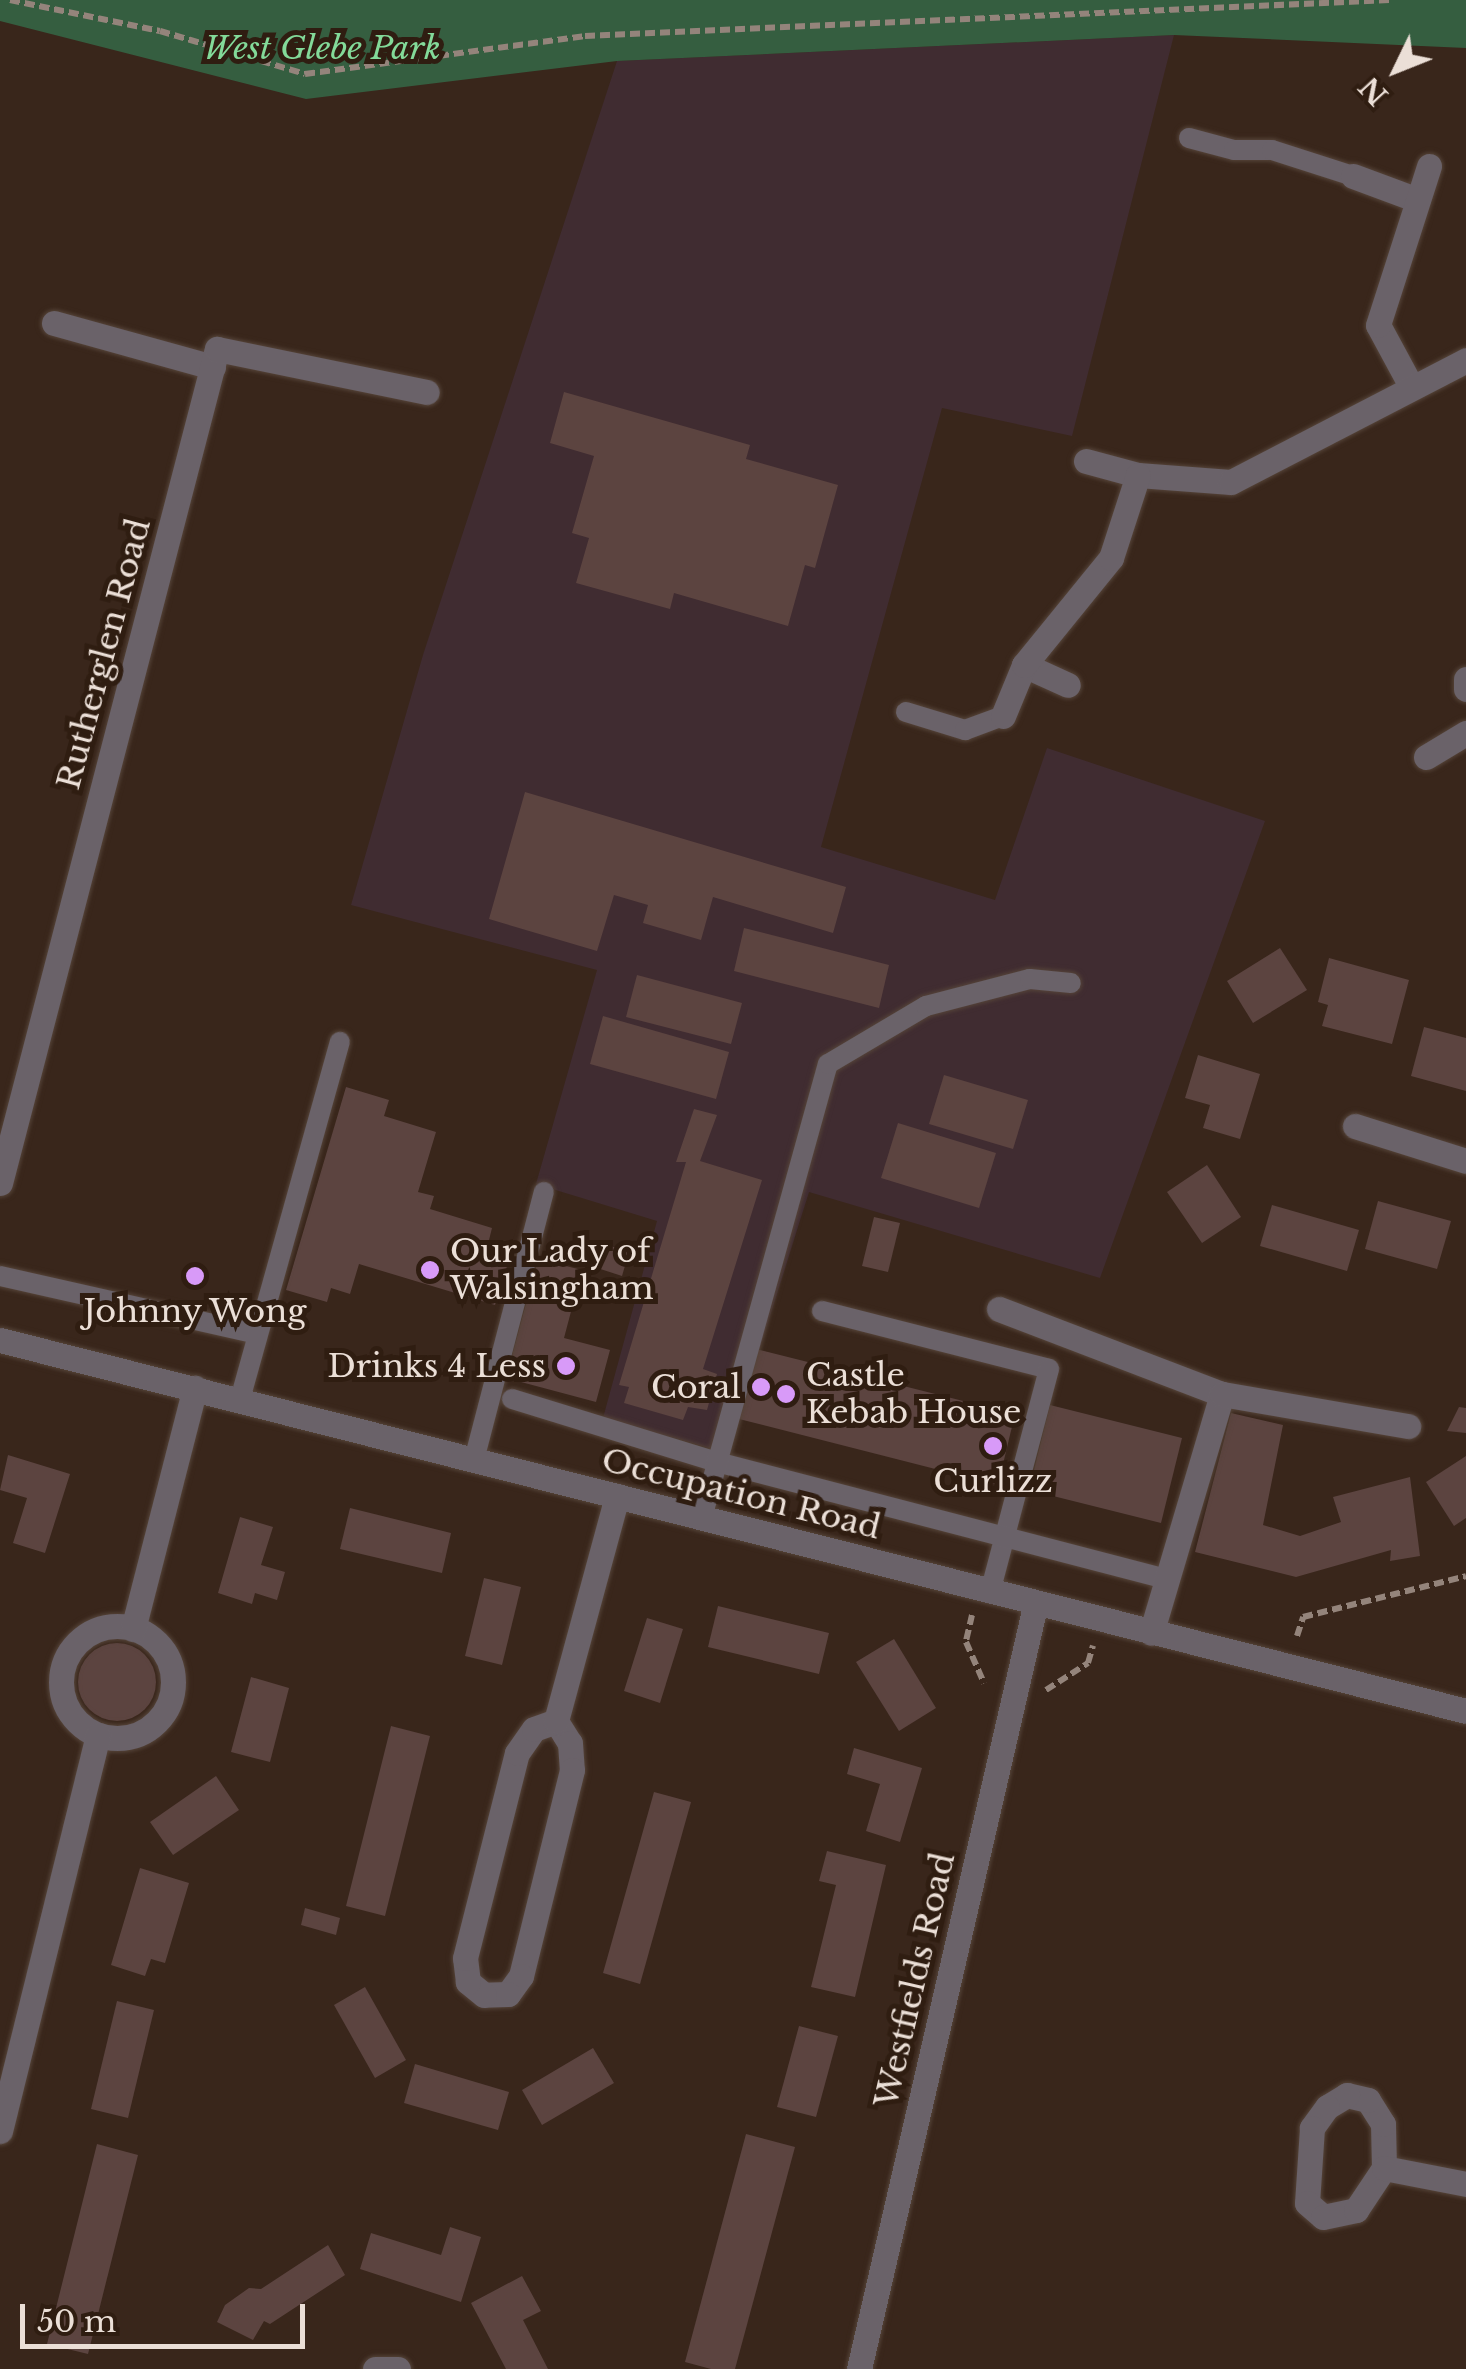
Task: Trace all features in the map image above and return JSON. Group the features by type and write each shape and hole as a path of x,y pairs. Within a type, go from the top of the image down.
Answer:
{"street":[{"path":"1411,386 1378,325 1429,166"},
{"path":"1354,176 1418,200"},
{"path":"54,324 212,367 217,349 427,392"},
{"path":"1086,461 1138,475 1231,482 1466,360"},
{"name":"Rutherglen Road","path":"0,1182 212,367"},
{"path":"1003,716 1024,665 1111,558 1138,475"},
{"path":"1024,665 1068,684"},
{"path":"1466,679 1466,689"},
{"path":"1426,757 1466,734"},
{"path":"1355,1126 1466,1160"},
{"path":"998,1308 1222,1394 1408,1426"},
{"name":"Occupation Road","path":"0,1340 195,1388 238,1403 702,1514 1035,1606 1466,1711"},
{"path":"134,1628 195,1388"},
{"path":"1151,1633 1222,1394"},
{"path":"556,1721 534,1729 517,1753 464,1958 468,1982 484,1995 508,1994 521,1976 572,1770 570,1743 556,1721 617,1496"},
{"name":"Westfields Road","path":"858,2369 1035,1606"},
{"path":"134,1628 164,1652 170,1700 146,1730 128,1737 98,1735 68,1710 62,1670 82,1638 99,1629 134,1628"},
{"path":"0,2131 98,1735"},
{"path":"1347,2095 1368,2100 1383,2124 1384,2168 1356,2210 1323,2217 1307,2203 1312,2128 1326,2107 1347,2095"},
{"path":"1384,2168 1466,2184"},
{"path":"375,2369 398,2369"}],"lane":[{"path":"1189,138 1234,150 1272,150 1354,176"},
{"path":"906,712 965,730 1003,716"},
{"path":"702,1514 828,1064 926,1006 982,987 1030,979 1071,983"},
{"path":"238,1403 340,1042"},
{"path":"474,1460 544,1192"},
{"path":"0,1276 258,1334"},
{"path":"822,1312 1049,1369 990,1593"},
{"path":"512,1399 717,1462 1167,1580"}],"path":[{"path":"10,0 160,31 304,74 584,36 1173,15 1388,0"},
{"path":"1286,1666 1303,1617 1466,1576"}],"shaded area":[{"path":"1174,35 1072,436 942,408 821,847 995,900 1047,748 1265,821 1100,1278 809,1192 727,1453 603,1418 657,1221 536,1184 597,970 351,905 423,655 617,61"}],"green space":[{"name":"West Glebe Park","path":"0,0 1466,0 1466,48 1174,35 617,61 306,99 0,21"}],"building":[{"path":"564,392 750,445 746,459 838,485 815,568 805,565 788,626 674,593 670,609 576,583 589,538 572,533 594,456 550,443"},
{"path":"525,792 846,887 833,933 713,897 701,940 643,923 648,905 614,895 597,951 489,919"},
{"path":"744,928 889,965 879,1008 734,971"},
{"path":"1280,948 1307,990 1253,1023 1227,981"},
{"path":"1329,958 1409,980 1392,1044 1322,1026 1328,1005 1318,1002"},
{"path":"637,975 742,1003 731,1044 626,1017"},
{"path":"603,1016 729,1052 716,1099 590,1064"},
{"path":"1424,1027 1466,1038 1466,1091 1411,1076"},
{"path":"1198,1055 1260,1074 1240,1139 1203,1128 1210,1105 1185,1098"},
{"path":"944,1075 1028,1100 1013,1149 929,1124"},
{"path":"346,1087 389,1100 384,1116 436,1132 418,1192 434,1196 430,1209 492,1228 489,1240 513,1247 495,1305 359,1264 350,1294 331,1288 327,1302 286,1290"},
{"path":"694,1109 717,1115 700,1161 762,1180 703,1369 717,1374 707,1410 688,1407 683,1420 624,1403 629,1387 619,1385 686,1162 676,1162"},
{"path":"898,1123 996,1153 979,1208 881,1178"},
{"path":"1207,1165 1241,1217 1202,1243 1167,1192"},
{"path":"1378,1201 1451,1221 1437,1269 1365,1249"},
{"path":"1272,1205 1359,1230 1347,1271 1260,1246"},
{"path":"874,1217 900,1223 888,1272 862,1266"},
{"path":"595,1241 629,1252 622,1276 588,1265"},
{"path":"538,1259 582,1270 564,1338 610,1350 596,1402 506,1378"},
{"path":"756,1349 1015,1414 998,1485 739,1419"},
{"path":"1050,1405 1182,1438 1161,1523 1029,1490"},
{"path":"1459,1407 1466,1408 1466,1433 1447,1431"},
{"path":"1231,1413 1283,1425 1263,1525 1300,1536 1341,1522 1333,1497 1410,1477 1420,1556 1390,1561 1391,1550 1296,1577 1195,1552"},
{"path":"8,1455 70,1474 45,1553 13,1543 27,1498 0,1490"},
{"path":"1466,1456 1466,1518 1454,1526 1426,1482"},
{"path":"350,1508 451,1533 442,1573 340,1549"},
{"path":"240,1517 273,1527 261,1565 285,1572 277,1600 255,1593 252,1604 218,1593"},
{"path":"484,1578 521,1587 502,1665 465,1656"},
{"path":"718,1606 829,1633 819,1674 708,1647"},
{"path":"647,1618 683,1629 660,1703 624,1691"},
{"path":"894,1639 936,1708 899,1731 856,1662"},
{"path":"117,1643 132,1646 144,1655 153,1667 153,1697 144,1709 132,1718 117,1721 102,1718 90,1709 81,1697 78,1682 81,1667 90,1655 102,1646"},
{"path":"251,1677 289,1688 270,1762 231,1752"},
{"path":"391,1726 430,1736 385,1916 346,1906"},
{"path":"854,1748 922,1768 900,1842 866,1831 880,1784 847,1774"},
{"path":"216,1776 239,1810 173,1855 150,1822"},
{"path":"654,1792 691,1802 640,1984 603,1973"},
{"path":"827,1851 886,1865 855,1997 811,1987 836,1885 819,1881"},
{"path":"140,1868 189,1883 165,1963 151,1959 145,1976 111,1965"},
{"path":"305,1908 340,1918 336,1935 301,1925"},
{"path":"365,1987 406,2060 375,2078 334,2005"},
{"path":"117,2001 154,2010 128,2118 91,2109"},
{"path":"799,2026 838,2036 816,2117 777,2107"},
{"path":"593,2048 614,2083 542,2125 522,2090"},
{"path":"415,2064 509,2092 498,2130 404,2103"},
{"path":"746,2134 795,2147 735,2369 711,2369 685,2362"},
{"path":"97,2144 138,2155 88,2354 47,2344"},
{"path":"450,2227 481,2237 461,2302 360,2269 371,2233 441,2255"},
{"path":"328,2245 345,2275 270,2324 264,2321 253,2340 217,2322 225,2305 249,2288 261,2289"},
{"path":"522,2276 541,2311 523,2320 548,2369 506,2369 471,2303"}],"place":[{"name":"Our Lady of Walsingham","path":"430,1270"},
{"name":"Johnny Wong","path":"195,1276"},
{"name":"Drinks 4 Less","path":"566,1366"},
{"name":"Coral","path":"761,1387"},
{"name":"Castle Kebab House","path":"786,1394"},
{"name":"Curlizz","path":"993,1446"}]}
